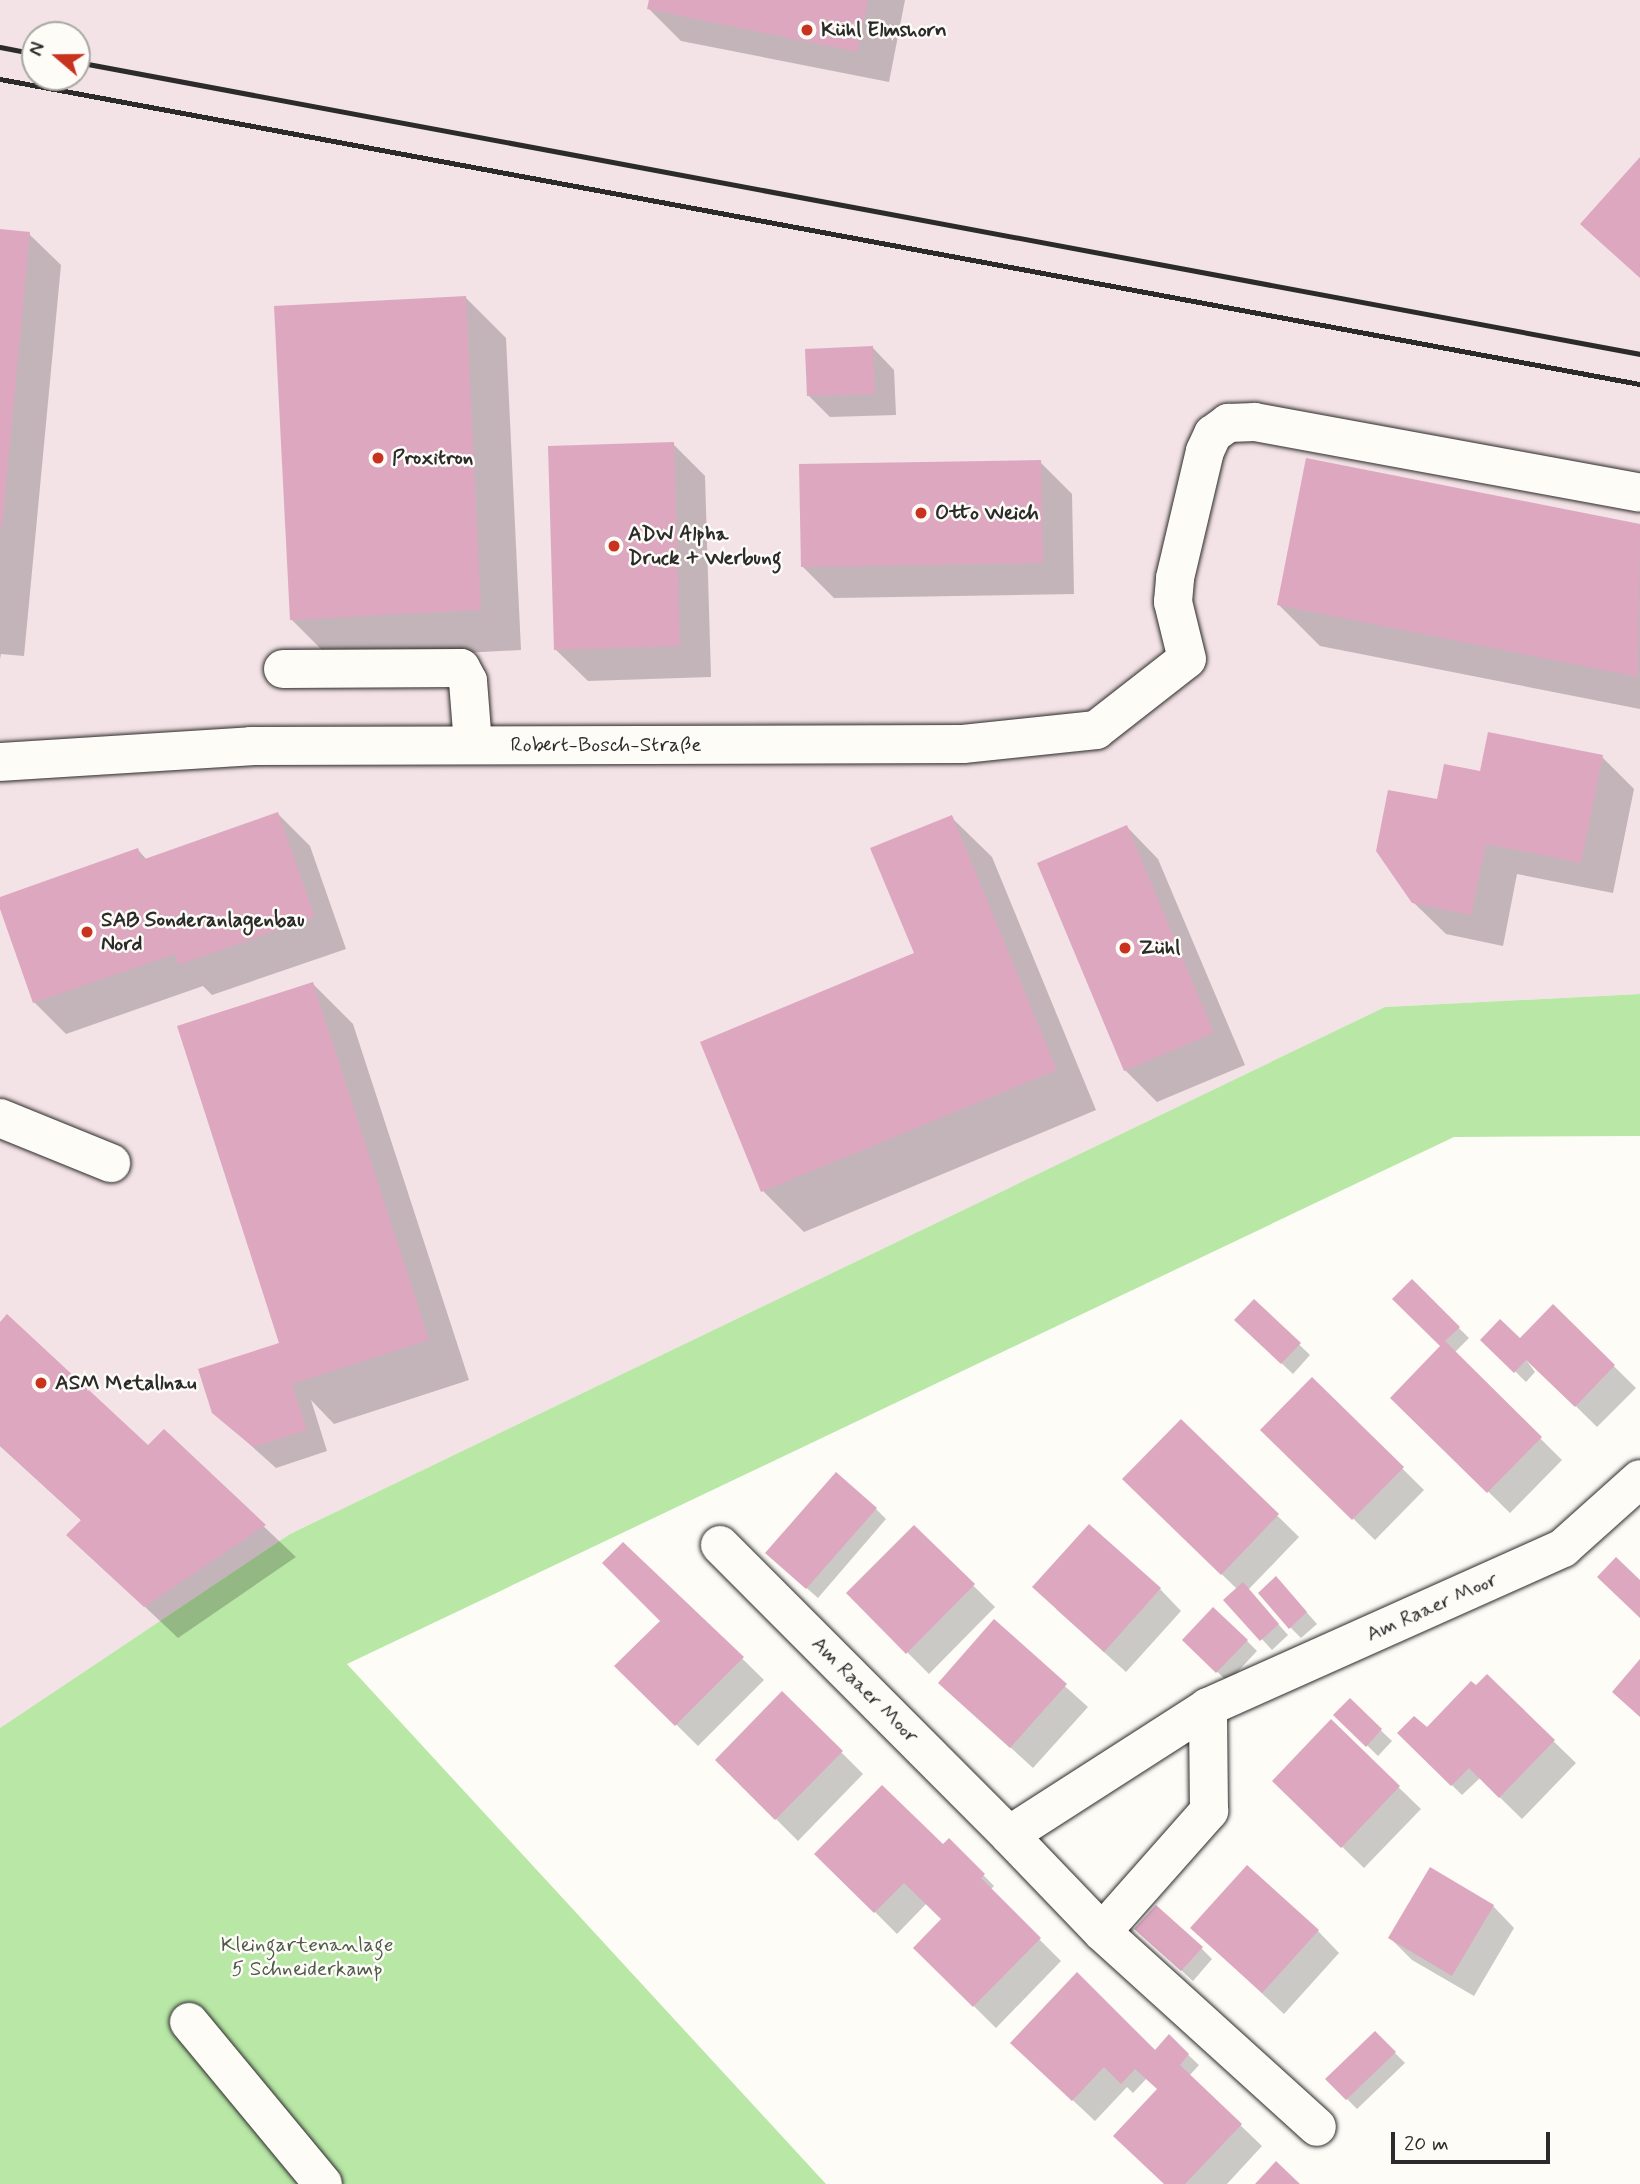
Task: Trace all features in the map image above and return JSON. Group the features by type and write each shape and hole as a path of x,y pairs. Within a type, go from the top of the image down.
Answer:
{"street":[{"name":"Robert-Bosch-Straße","path":"0,762 250,746 963,744 1096,730 1187,659 1173,602 1175,578 1205,452 1213,434 1228,423 1255,422 1640,493"},
{"path":"283,669 461,668 468,681 473,745"},
{"path":"0,1118 111,1163"},
{"name":"Am Raaer Moor","path":"1009,1835 1208,1707 1563,1548 1640,1479"},
{"name":"Am Raaer Moor","path":"720,1545 1102,1932 1317,2127"},
{"path":"1102,1932 1209,1811 1208,1707"},
{"path":"188,2022 323,2184"}],"shaded area":[{"path":"0,0 1640,0 1640,994 1385,1007 290,1534 0,1728"}],"green space":[{"name":"Kleingartenanlage 5 Schneiderkamp","path":"1640,994 1640,1136 1454,1137 347,1664 826,2184 0,2184 0,1728 290,1534 1385,1007"}],"building":[{"name":"Kühl Elmshorn","path":"649,0 868,0 857,52 647,9"},
{"path":"1640,157 1640,278 1580,224"},
{"path":"0,229 30,232 2,527 0,526"},
{"name":"Proxitron","path":"466,296 481,610 290,620 274,306"},
{"path":"873,346 875,394 807,396 805,349"},
{"name":"ADW Alpha Druck + Werbung","path":"674,442 680,646 554,650 548,446"},
{"path":"1306,458 1640,524 1638,677 1277,605"},
{"name":"Otto Weich","path":"1041,460 1043,563 801,567 799,464"},
{"path":"1488,732 1603,755 1581,863 1486,844 1471,915 1412,903 1376,851 1388,790 1437,799 1444,764 1480,771"},
{"path":"278,812 315,917 178,965 175,954 33,1003 0,909 0,897 138,848 142,860"},
{"path":"952,815 1057,1070 761,1192 700,1042 914,953 870,848"},
{"name":"Zühl","path":"1127,825 1214,1033 1124,1071 1037,863"},
{"path":"313,982 429,1340 292,1384 307,1430 253,1447 212,1413 198,1369 279,1343 177,1026"},
{"path":"1412,1279 1460,1327 1445,1341 1542,1437 1487,1493 1390,1398 1440,1346 1392,1299"},
{"path":"1254,1299 1301,1343 1281,1364 1234,1320"},
{"path":"1553,1304 1615,1365 1575,1407 1526,1360 1514,1373 1480,1340 1500,1319 1520,1338"},
{"path":"7,1314 148,1445 164,1429 266,1525 144,1607 66,1535 81,1520 0,1446 0,1322"},
{"path":"1312,1377 1404,1467 1352,1520 1260,1430"},
{"path":"1181,1419 1279,1514 1221,1575 1122,1479"},
{"path":"836,1472 877,1508 806,1589 765,1553"},
{"path":"1089,1524 1161,1588 1104,1652 1032,1587"},
{"path":"914,1525 975,1584 906,1654 846,1593"},
{"path":"623,1542 744,1657 675,1726 614,1666 660,1621 602,1563"},
{"path":"1616,1557 1640,1580 1640,1618 1597,1577"},
{"path":"1276,1576 1307,1612 1289,1629 1258,1593"},
{"path":"1243,1582 1279,1624 1260,1641 1223,1600"},
{"path":"1213,1607 1248,1640 1216,1673 1182,1640"},
{"path":"994,1619 1067,1684 1010,1748 938,1683"},
{"path":"1640,1659 1640,1717 1612,1692"},
{"path":"1487,1674 1555,1740 1499,1798 1469,1768 1451,1786 1397,1733 1414,1716 1427,1727 1471,1681 1476,1685"},
{"path":"782,1691 843,1751 775,1820 715,1760"},
{"path":"1350,1698 1382,1729 1366,1747 1333,1715"},
{"path":"1331,1719 1400,1786 1341,1848 1272,1781"},
{"path":"882,1785 943,1844 949,1838 985,1874 981,1878 1041,1938 973,2007 913,1948 941,1919 904,1883 874,1913 814,1854"},
{"path":"1247,1865 1319,1930 1262,1993 1190,1928"},
{"path":"1430,1867 1494,1905 1452,1976 1388,1938"},
{"path":"1156,1905 1203,1947 1181,1971 1134,1929"},
{"path":"1077,1972 1155,2050 1169,2034 1189,2054 1180,2065 1242,2124 1185,2184 1164,2184 1113,2136 1157,2089 1135,2069 1121,2084 1104,2067 1072,2101 1010,2043"},
{"path":"1375,2031 1396,2052 1346,2100 1325,2079"},
{"path":"1276,2161 1300,2184 1255,2184"}],"railway":[{"path":"0,47 21,51"},
{"path":"91,65 1640,354"},
{"path":"0,79 1640,384"}],"place":[{"name":"Kühl Elmshorn","path":"807,30"},
{"name":"Proxitron","path":"378,458"},
{"name":"Otto Weich","path":"921,513"},
{"name":"ADW Alpha Druck + Werbung","path":"614,546"},
{"name":"SAB Sonderanlagenbau Nord","path":"87,932"},
{"name":"Zühl","path":"1125,948"},
{"name":"ASM Metallnau","path":"41,1383"}]}
